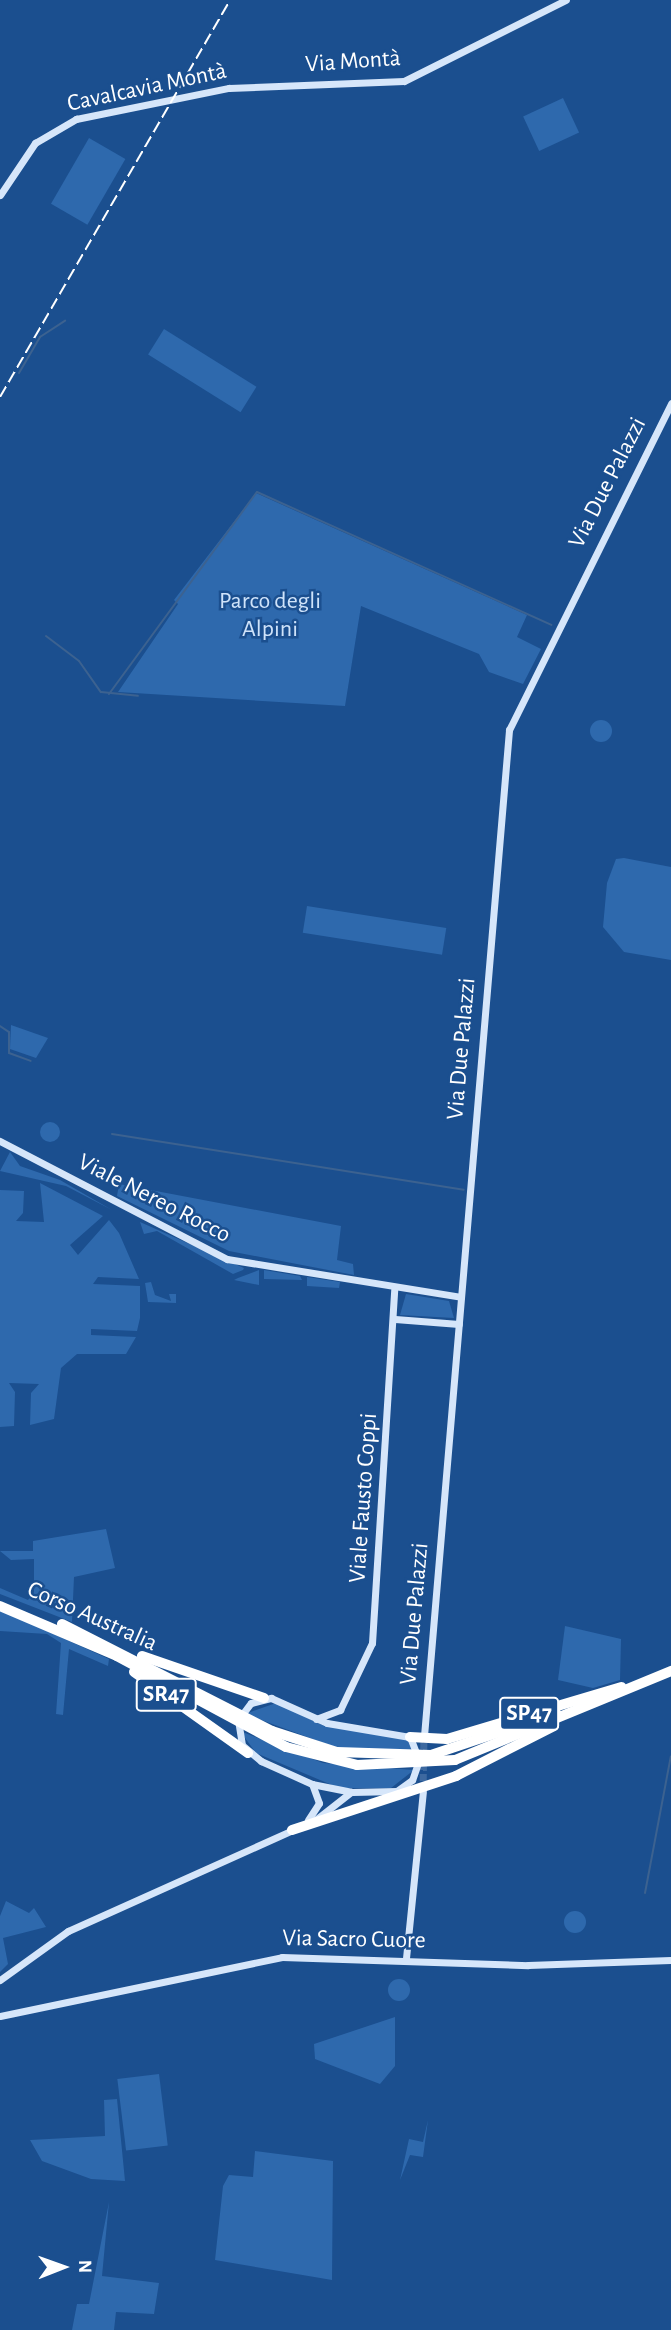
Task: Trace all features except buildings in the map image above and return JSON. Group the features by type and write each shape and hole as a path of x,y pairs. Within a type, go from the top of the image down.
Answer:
{"highway":[{"name":"Corso Australia","path":"0,1599 110,1645 251,1726 324,1759 408,1762 484,1751 603,1701"},
{"name":"Corso Australia","path":"0,1606 83,1640 233,1716"},
{"name":"SR47","path":"83,1640 248,1753"},
{"name":"SR47","path":"110,1645 264,1698"},
{"name":"SP47","path":"410,1737 447,1740 622,1687 671,1666"},
{"name":"SP47","path":"292,1830 489,1760 603,1701 671,1672"},
{"name":"Corso Australia","path":"430,1760 622,1687"},
{"name":"SP47","path":"397,1791 489,1760"}],"street":[{"name":"Via Montà","path":"293,85 404,81 566,0"},
{"name":"Cavalcavia Montà","path":"0,195 13,169 35,143 76,119 254,86 293,85"},
{"name":"Via Due Palazzi","path":"424,1736 511,716 671,403"},
{"name":"Viale Nereo Rocco","path":"0,1141 227,1259 394,1290 461,1297"},
{"name":"Viale Fausto Coppi","path":"345,1703 374,1631 395,1319 394,1290"},
{"path":"395,1319 459,1324"},
{"path":"248,1753 238,1720 264,1698"},
{"name":"SR47","path":"264,1698 316,1720 410,1737"},
{"path":"316,1720 331,1718 345,1703"},
{"path":"345,1703 344,1718 353,1728"},
{"path":"397,1791 416,1772 418,1750 410,1737"},
{"name":"SR47","path":"248,1753 312,1784 352,1792 397,1791"},
{"path":"292,1830 318,1809 312,1784"},
{"path":"0,1980 68,1931 292,1830 352,1792"},
{"path":"406,1958 423,1792"},
{"name":"Via Sacro Cuore","path":"0,2016 282,1956 406,1958 528,1965 671,1960"}],"green space":[{"path":"563,98 579,132 539,151 523,117"},
{"path":"89,138 125,159 87,225 51,204"},
{"path":"164,329 256,387 241,412 148,354"},
{"name":"Parco degli Alpini","path":"256,493 527,615 517,637 541,649 523,684 489,672 479,654 361,606 345,706 118,692 178,604 174,600"},
{"path":"601,720 609,723 612,731 609,739 601,742 593,739 590,731 593,723"},
{"path":"624,858 671,867 671,960 624,952 603,927 607,883 616,859"},
{"path":"307,906 446,928 442,955 303,933"},
{"path":"11,1025 48,1038 36,1058 10,1049"},
{"path":"50,1122 57,1125 60,1132 57,1139 50,1142 43,1139 40,1132 43,1125"},
{"path":"10,1152 20,1166 60,1180 112,1210 66,1186 0,1171"},
{"path":"40,1183 103,1216 70,1245 78,1255 109,1220 119,1233 139,1279 98,1277 93,1284 140,1286 140,1318 137,1331 91,1329 91,1335 136,1337 126,1354 77,1354 61,1368 54,1419 30,1425 31,1393 39,1384 9,1383 15,1392 14,1426 0,1427 0,1190 24,1191 23,1213 16,1221 44,1222"},
{"path":"119,1184 341,1226 337,1260 353,1264 354,1275 229,1251 117,1196"},
{"path":"140,1222 244,1268 233,1274 157,1231 144,1234"},
{"path":"259,1270 259,1285 234,1280 238,1278"},
{"path":"264,1270 300,1276 302,1280 264,1279"},
{"path":"307,1277 340,1282 339,1288 307,1286"},
{"path":"151,1282 155,1295 171,1301 169,1294 176,1294 176,1303 148,1302 145,1283"},
{"path":"406,1294 449,1301 454,1318 400,1315"},
{"path":"106,1529 115,1568 74,1577 72,1622 0,1594 0,1588 28,1600 34,1592 34,1559 11,1560 0,1551 33,1551 33,1541"},
{"path":"0,1610 109,1659 108,1666 69,1649 63,1715 56,1714 61,1643 47,1634 0,1631"},
{"path":"565,1626 621,1639 620,1680 593,1688 558,1680"},
{"path":"276,1703 322,1725 409,1740 415,1753 337,1748 245,1714"},
{"path":"240,1731 323,1763 414,1770 391,1788 339,1788 256,1753"},
{"path":"6,1901 29,1913 34,1908 46,1927 3,1938 8,1964 0,1972 0,1916"},
{"path":"575,1911 583,1914 586,1922 583,1930 575,1933 567,1930 564,1922 567,1914"},
{"path":"395,1979 403,1979 410,1986 410,1994 403,2001 395,2001 388,1994 388,1986"},
{"path":"395,2017 395,2066 380,2084 315,2059 314,2044"},
{"path":"159,2074 168,2145 126,2151 117,2079"},
{"path":"117,2099 125,2181 91,2179 42,2161 30,2140 105,2136 104,2100"},
{"path":"428,2120 423,2157 410,2155 400,2180 409,2139 423,2142"},
{"path":"255,2151 333,2161 332,2280 215,2260 223,2186 229,2175 253,2177"},
{"path":"109,2202 102,2276 159,2283 154,2314 116,2312 114,2330 72,2330 77,2304 89,2304"}],"waterway":[{"path":"19,373 40,337 65,321"},
{"path":"109,694 257,492 551,625"},
{"path":"46,636 79,661 101,692 138,696"},
{"path":"0,1026 9,1032 9,1053 31,1061"},
{"path":"112,1134 464,1190"},
{"path":"645,1893 671,1756"}],"tunnel":[{"path":"423,1791 424,1736"}],"railway":[{"path":"0,397 230,0"}]}
